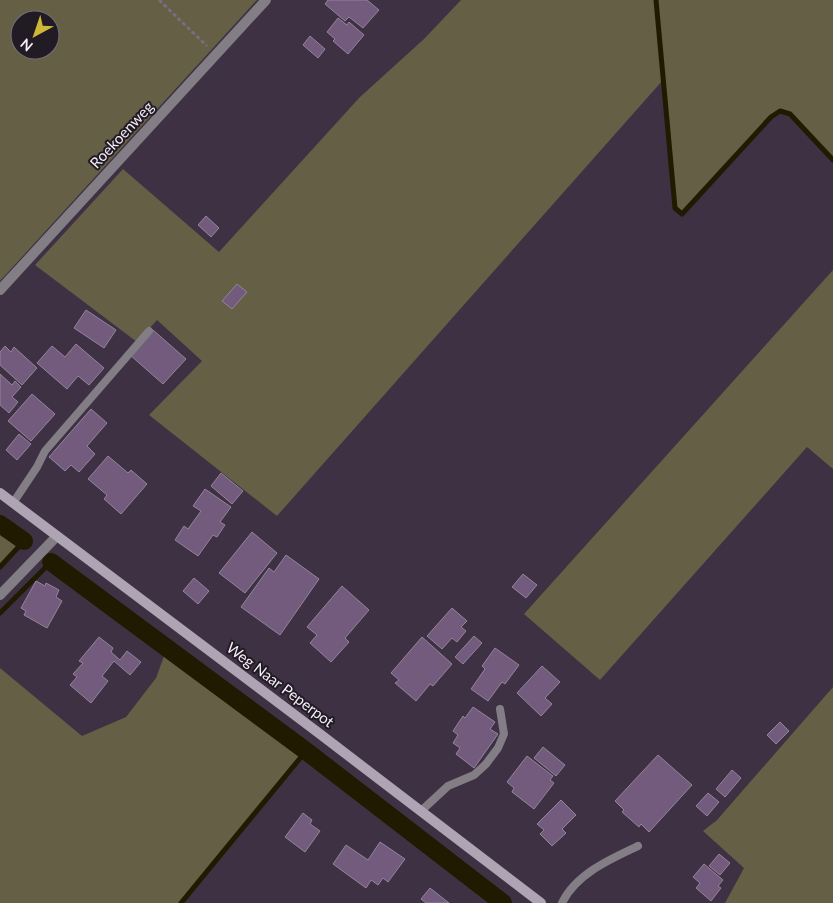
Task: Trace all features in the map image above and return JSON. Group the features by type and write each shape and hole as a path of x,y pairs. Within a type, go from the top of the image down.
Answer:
{"street":[{"name":"Roekoenweg","path":"0,290 266,0"},
{"name":"Weg Naar Peperpot","path":"0,493 541,903"},
{"path":"0,595 56,537"}],"lane":[{"path":"13,503 37,467 45,451 149,331"},
{"path":"421,811 448,786 474,775 486,764 498,748 504,734 500,710"},
{"path":"562,903 575,885 593,869 638,846"}],"path":[{"path":"159,0 216,55"}],"shaded area":[{"path":"0,0 257,0 0,281"},
{"path":"461,0 833,0 833,160 790,114 780,111 771,117 682,214 675,208 663,80 277,516 149,415 202,361 157,320 137,342 35,265 123,169 219,252 360,97 424,39"},
{"path":"833,270 833,469 807,447 600,680 524,614"},
{"path":"0,524 24,541 0,567"},
{"path":"167,648 306,751 181,903 0,903 0,668 82,736 126,717 156,678"},
{"path":"833,687 833,903 725,903 744,868 703,831 717,820"}],"building":[{"path":"328,0 367,0 379,10 363,28 349,17 345,21 325,4"},
{"path":"338,18 347,25 349,22 364,35 348,54 333,41 335,39 327,32"},
{"path":"310,36 325,49 318,58 303,45"},
{"path":"206,216 219,228 211,237 198,225"},
{"path":"237,284 247,292 232,309 222,301"},
{"path":"86,310 116,330 104,348 74,328"},
{"path":"153,330 186,359 163,384 130,355"},
{"path":"76,344 104,368 89,385 78,376 67,389 37,363 52,346 65,357"},
{"path":"5,346 11,352 14,347 37,368 22,385 0,365 0,352"},
{"path":"0,374 12,385 15,381 21,387 12,397 18,402 9,413 0,405"},
{"path":"32,394 55,414 31,441 8,421"},
{"path":"91,409 107,423 87,446 95,454 79,472 71,465 65,471 49,457"},
{"path":"19,434 31,444 17,460 6,450"},
{"path":"108,456 128,473 131,470 147,484 121,514 104,499 107,495 88,479"},
{"path":"221,473 243,491 232,504 211,486"},
{"path":"205,489 231,507 220,522 225,525 217,537 213,535 198,556 175,540 184,526 188,529 201,511 193,506"},
{"path":"252,532 277,553 245,593 219,573"},
{"path":"286,555 319,579 280,635 241,607 269,568 274,572"},
{"path":"523,574 537,585 526,598 512,587"},
{"path":"194,578 209,591 198,604 183,591"},
{"path":"36,581 45,586 46,583 59,590 56,597 62,601 47,628 24,615 26,611 21,608"},
{"path":"342,586 369,610 345,638 349,642 331,662 310,643 317,635 307,627"},
{"path":"452,608 467,621 461,627 466,631 457,642 452,638 442,649 427,636"},
{"path":"474,636 482,643 463,664 455,657"},
{"path":"99,637 113,648 111,652 120,660 127,651 141,662 130,675 114,661 102,676 108,681 91,703 70,685 77,677 73,674 83,663 79,661"},
{"path":"422,637 452,664 433,686 430,684 416,701 395,683 399,680 391,673"},
{"path":"495,648 519,665 505,684 502,682 488,701 471,689 485,669 482,666"},
{"path":"542,666 560,682 545,698 552,704 541,716 517,693"},
{"path":"473,707 495,722 490,729 498,734 474,768 456,754 460,748 453,743 458,735 453,731 463,716 465,718"},
{"path":"780,722 789,731 776,744 767,735"},
{"path":"543,747 565,765 556,776 534,758"},
{"path":"658,755 692,785 649,832 641,824 639,827 622,812 624,810 615,801"},
{"path":"527,756 553,776 550,780 554,783 534,809 512,792 514,788 507,782"},
{"path":"732,770 741,778 725,797 716,789"},
{"path":"708,793 719,802 707,816 696,806"},
{"path":"561,800 576,815 562,829 566,833 552,846 540,834 544,830 537,824"},
{"path":"303,813 312,820 310,824 320,831 305,852 285,837"},
{"path":"380,842 405,859 388,882 383,878 378,885 371,880 366,888 333,864 346,845 368,860"},
{"path":"719,854 730,863 720,875 709,866"},
{"path":"704,864 723,880 718,886 721,888 711,901 696,888 700,883 693,877"},
{"path":"430,888 449,903 426,903 421,899"}],"waterway":[{"path":"656,0 675,208 682,214 771,117 780,111 790,114 833,160"},
{"path":"0,524 24,541"},
{"path":"0,567 24,541"},
{"path":"0,613 51,562"},
{"path":"51,562 306,751 503,903"},
{"path":"181,903 306,751"}]}
